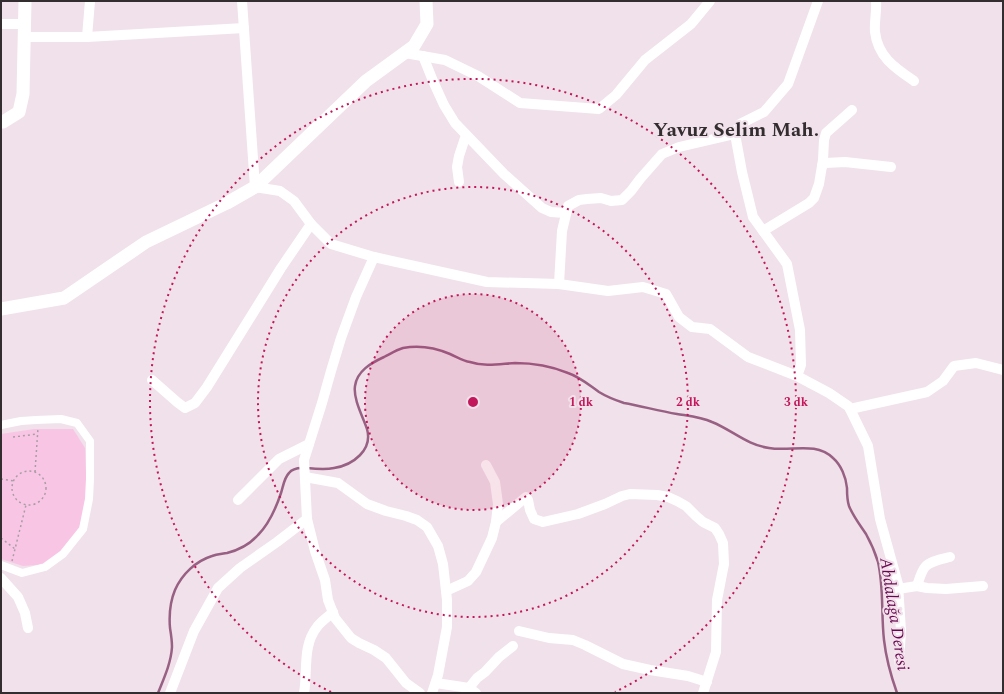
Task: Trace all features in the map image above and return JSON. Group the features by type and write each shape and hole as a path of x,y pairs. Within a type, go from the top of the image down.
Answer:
{"street":[{"path":"1,122 19,112 23,94 25,1"},
{"path":"87,37 90,1"},
{"path":"242,1 255,186"},
{"path":"1,309 64,298 146,242 227,203 255,186 366,81 414,46 428,24 426,1"},
{"path":"405,53 445,60 478,76 520,103 599,109 616,95 645,60 691,24 710,1"},
{"path":"797,376 800,365 800,330 787,264 753,217 742,172 735,134 740,124 764,112 788,84 818,1"},
{"path":"876,1 877,9 875,32 879,48 885,57 897,69 914,81"},
{"path":"1,24 24,31 87,37 244,28"},
{"path":"423,56 433,81 455,123 504,174 542,208 551,212 566,212"},
{"path":"763,231 809,203 814,198 819,184 826,133 852,110"},
{"path":"559,284 562,231 568,206 579,200 587,199 601,198 611,201 622,200 662,154 680,147 735,134"},
{"path":"458,182 458,156 466,135"},
{"path":"822,166 825,163 845,162 891,167"},
{"path":"255,186 280,191 294,202 311,224 331,244 374,257 487,282 559,284 608,291 643,287 666,294 680,317 692,327 710,329 748,357 797,376 829,393 850,409 868,446 880,519 898,584 901,631 899,662"},
{"path":"152,380 185,408 195,404 281,268 311,224"},
{"path":"374,257 356,298 341,338 304,460 307,519 315,551 325,580 328,600 335,618 351,638 386,658 406,683 420,693"},
{"path":"850,409 927,392 943,381 954,366 976,363 1003,370"},
{"path":"1,425 38,419 61,419 77,423 90,441 89,499 82,529 63,554 45,568 22,573 6,568 1,562"},
{"path":"238,500 279,459 309,444"},
{"path":"446,591 468,581 476,572 492,538 498,504 495,482 486,465"},
{"path":"305,475 338,483 367,504 417,520 427,527 438,546 443,564 447,600 447,627 434,688 472,691 477,678 513,646"},
{"path":"496,522 526,497 534,519 543,522 578,514 630,494 657,495 677,500 686,506 703,522 715,528 723,543 724,564 718,600 716,652 703,693"},
{"path":"170,693 194,631 218,588 240,568 307,519"},
{"path":"917,586 925,566 935,561 950,557"},
{"path":"1,578 18,597 25,613 28,628"},
{"path":"898,590 917,586 946,589 983,586"},
{"path":"304,693 306,656 309,641 317,626 333,612"},
{"path":"519,631 549,638 573,640 585,644 623,664 688,676 707,682"}],"path":[{"path":"35,472 38,419"},
{"path":"13,437 37,434"},
{"path":"24,471 35,472 40,474 45,481 47,489 44,497 39,503 31,506 22,504 16,499 12,491 13,483 17,476 24,471"},
{"path":"1,478 14,481"},
{"path":"6,568 15,549 26,505"},
{"path":"1,538 15,549"}],"shaded area":[{"path":"34,429 73,429 85,448 87,496 76,541 51,564 23,566 1,559 1,434"}],"waterway":[{"name":"Abdalağa Deresi","path":"307,468 334,468 348,464 360,455 367,444 368,437 367,429 355,397 356,381 365,368 374,362 403,348 415,347 439,350 476,364 492,365 522,363 549,367 576,377 602,394 617,401 708,420 754,444 777,449 811,448 826,453 833,458 841,468 846,484 849,506 868,537 877,558 881,582 885,647 897,693"},
{"name":"Abdalağa Deresi","path":"158,693 170,659 172,647 170,609 173,595 181,579 200,561 214,555 236,550 248,544 255,538 266,526 272,516 287,475 293,470 302,468"}],"district":[{"name":"Yavuz Selim Mah.","path":"736,129"}]}
